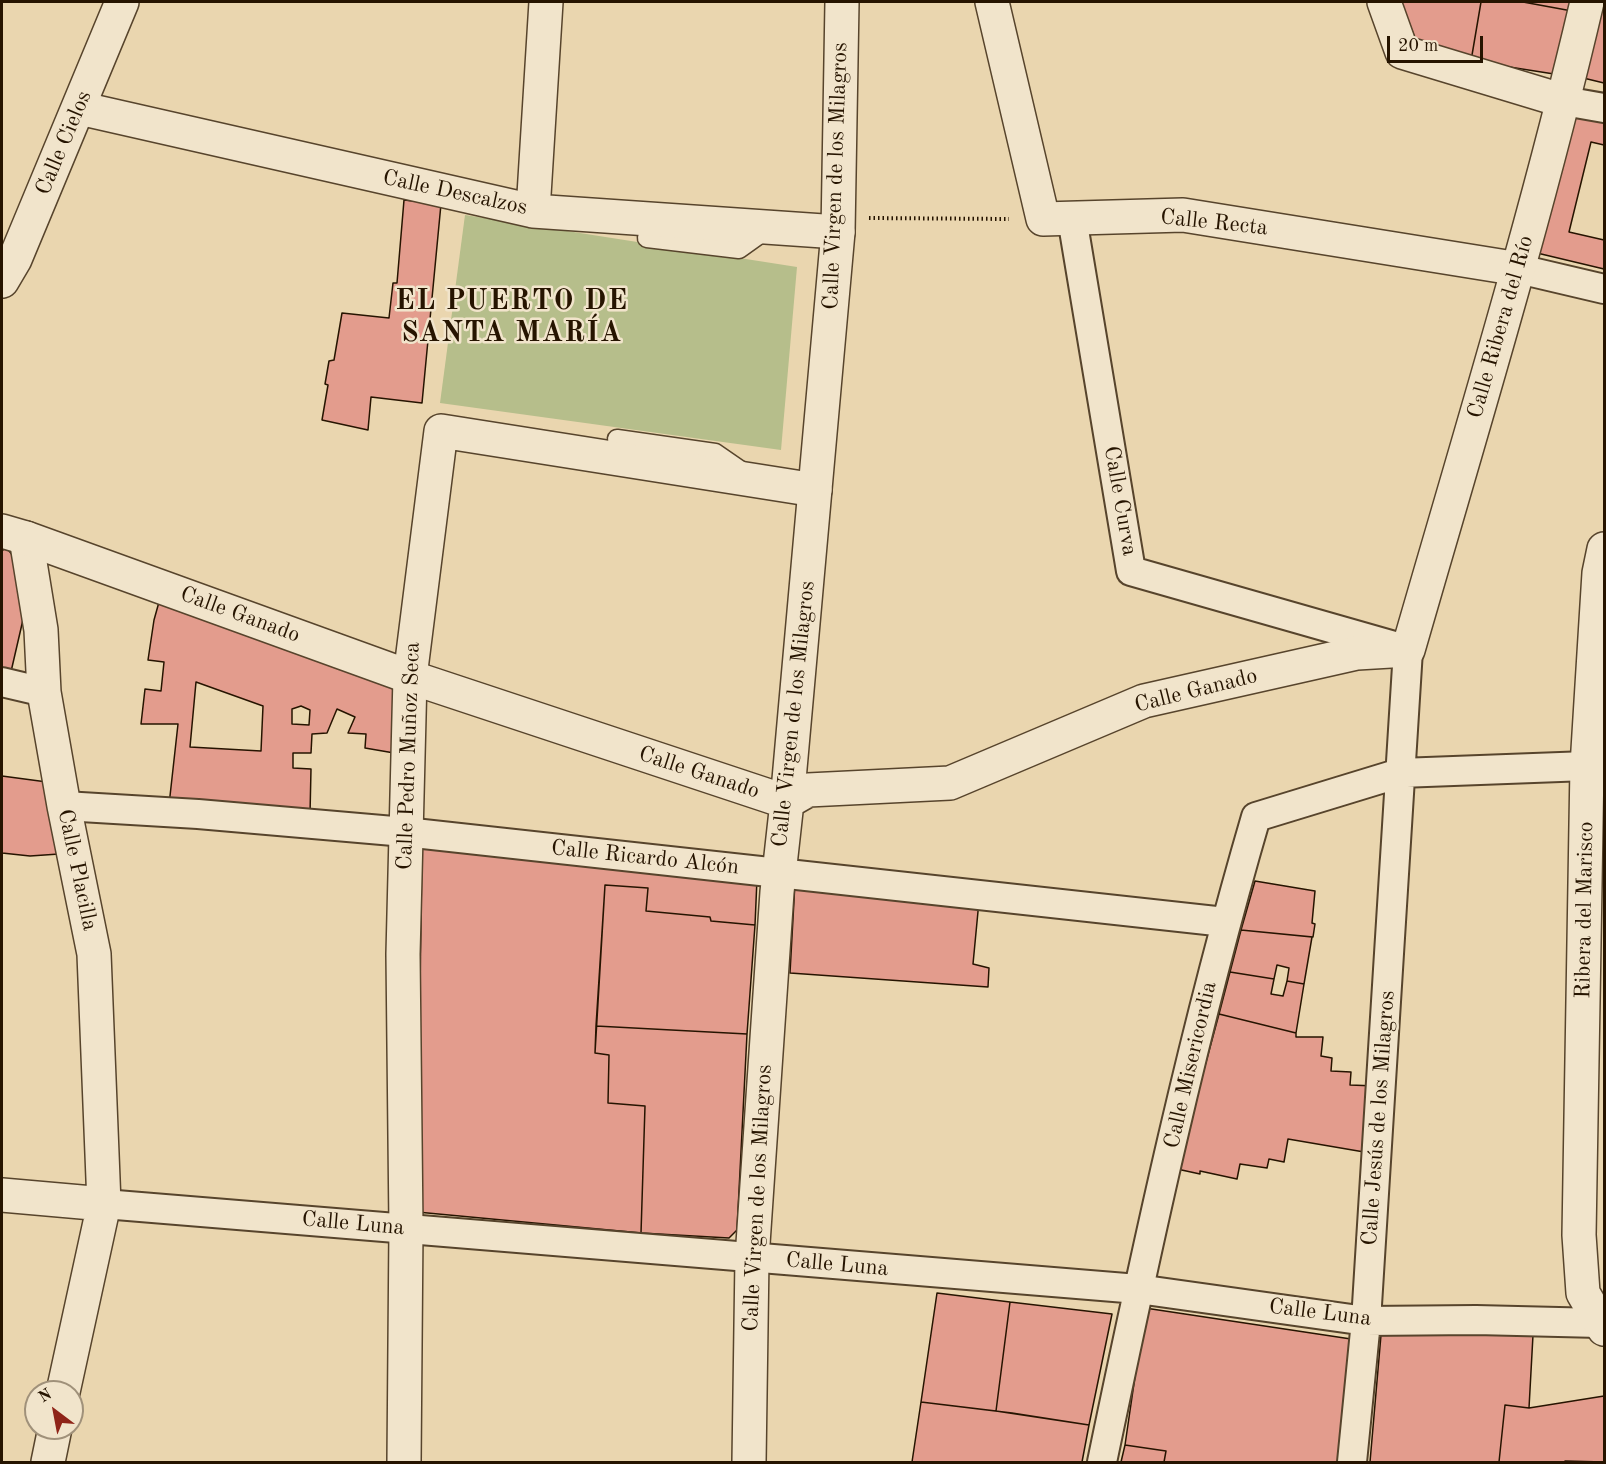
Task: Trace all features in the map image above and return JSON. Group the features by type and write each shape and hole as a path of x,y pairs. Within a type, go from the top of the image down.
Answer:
{"street":[{"name":"Calle Cielos","path":"2,281 15,259 122,2"},
{"path":"533,211 546,2"},
{"name":"Calle Virgen de los Milagros","path":"748,1462 752,1258 778,872 787,802 838,232 842,2"},
{"path":"992,2 1057,219"},
{"path":"1384,2 1402,52 1564,100 1605,108"},
{"name":"Calle Ribera del Río","path":"1408,650 1519,269 1564,100 1587,2"},
{"name":"Calle Descalzos","path":"79,108 533,211 838,232"},
{"name":"Calle Recta","path":"1057,219 1184,215 1519,269 1605,289"},
{"name":"Calle Curva","path":"1057,219 1131,570 1408,650"},
{"name":"Calle Pedro Muñoz Seca","path":"404,1462 406,1228 403,954 410,677 441,431 815,490"},
{"name":"Calle Ganado","path":"14,535 410,677 787,802 808,790 950,783 1144,701 1357,653 1408,650"},
{"name":"Calle Placilla","path":"14,535 40,630 44,692 64,807 94,954 104,1204 66,1380"},
{"name":"Ribera del Marisco","path":"1603,1325 1582,1293 1579,1235 1587,766 1599,573 1605,549"},
{"name":"Calle Jesús de los Milagros","path":"1352,1462 1366,1321 1408,650"},
{"path":"2,682 44,692"},
{"path":"1400,773 1587,766"},
{"name":"Calle Misericordia","path":"1102,1462 1138,1289 1225,922 1256,817 1400,773"},
{"name":"Calle Ricardo Alcón","path":"64,807 198,814 405,832 1225,922"},
{"name":"Calle Luna","path":"2,1195 1138,1289 1366,1321 1476,1320 1603,1325"},
{"path":"1579,1235 1590,1267 1605,1285"},
{"path":"48,1462 53,1440"}],"lane":[{"path":"647,238 739,249 770,227"},
{"path":"618,438 715,453 755,480"}],"path":[{"path":"838,232 855,218 1057,219"}],"green space":[{"path":"465,215 797,267 781,450 440,403"}],"building":[{"path":"1401,2 1481,2 1471,61 1418,46"},
{"path":"1481,2 1523,2 1572,11 1554,74 1471,61"},
{"path":"1523,2 1573,2 1572,11"},
{"path":"1594,2 1604,2 1604,83 1575,76"},
{"path":"1570,113 1604,120 1604,145 1591,142 1569,232 1604,240 1604,269 1537,253"},
{"path":"404,200 441,204 422,403 371,397 368,430 322,420 328,385 325,384 329,361 334,360 342,313 389,318 393,283 397,283"},
{"path":"6,547 21,566 15,571 25,611 10,676 2,674 2,551"},
{"path":"159,602 402,690 400,754 365,748 366,734 348,733 355,717 337,709 327,733 312,734 311,753 293,753 293,768 311,769 310,814 169,805 178,724 141,724 145,689 161,691 164,662 148,660","holes":["196,682 263,706 261,751 190,747","301,706 310,710 309,725 292,724 292,709"]},
{"path":"2,776 47,782 59,854 30,856 2,853"},
{"path":"422,843 757,879 755,925 711,921 710,917 646,911 648,888 605,885 595,1053 609,1055 608,1103 645,1106 641,1233 417,1212"},
{"path":"1255,881 1315,891 1313,937 1241,930"},
{"path":"795,882 979,901 973,964 989,968 988,987 790,973"},
{"path":"605,885 648,888 646,911 710,917 711,921 755,925 747,1034 596,1026"},
{"path":"1241,930 1312,937 1304,984 1287,981 1289,968 1277,965 1274,979 1230,972"},
{"path":"1230,972 1274,979 1271,994 1283,996 1287,981 1304,984 1296,1033 1219,1014"},
{"path":"1219,1014 1296,1033 1296,1037 1323,1037 1321,1056 1332,1058 1331,1071 1351,1072 1350,1085 1376,1086 1370,1153 1288,1139 1284,1162 1269,1159 1267,1168 1240,1164 1237,1179 1200,1171 1200,1174 1177,1169"},
{"path":"596,1026 747,1034 737,1230 729,1238 641,1233 645,1106 608,1103 609,1055 595,1053"},
{"path":"937,1293 1010,1302 996,1411 921,1402"},
{"path":"1010,1302 1112,1314 1089,1425 996,1411"},
{"path":"1145,1308 1351,1339 1339,1462 1164,1462 1166,1451 1125,1445"},
{"path":"1381,1335 1533,1335 1529,1408 1505,1405 1499,1462 1370,1462"},
{"path":"1604,1396 1604,1462 1499,1462 1505,1405 1529,1408"},
{"path":"921,1402 1089,1425 1082,1462 912,1462"},
{"path":"1125,1445 1166,1451 1164,1462 1121,1462"}],"district":[{"name":"EL PUERTO DE SANTA MARÍA","path":"512,318"}]}
